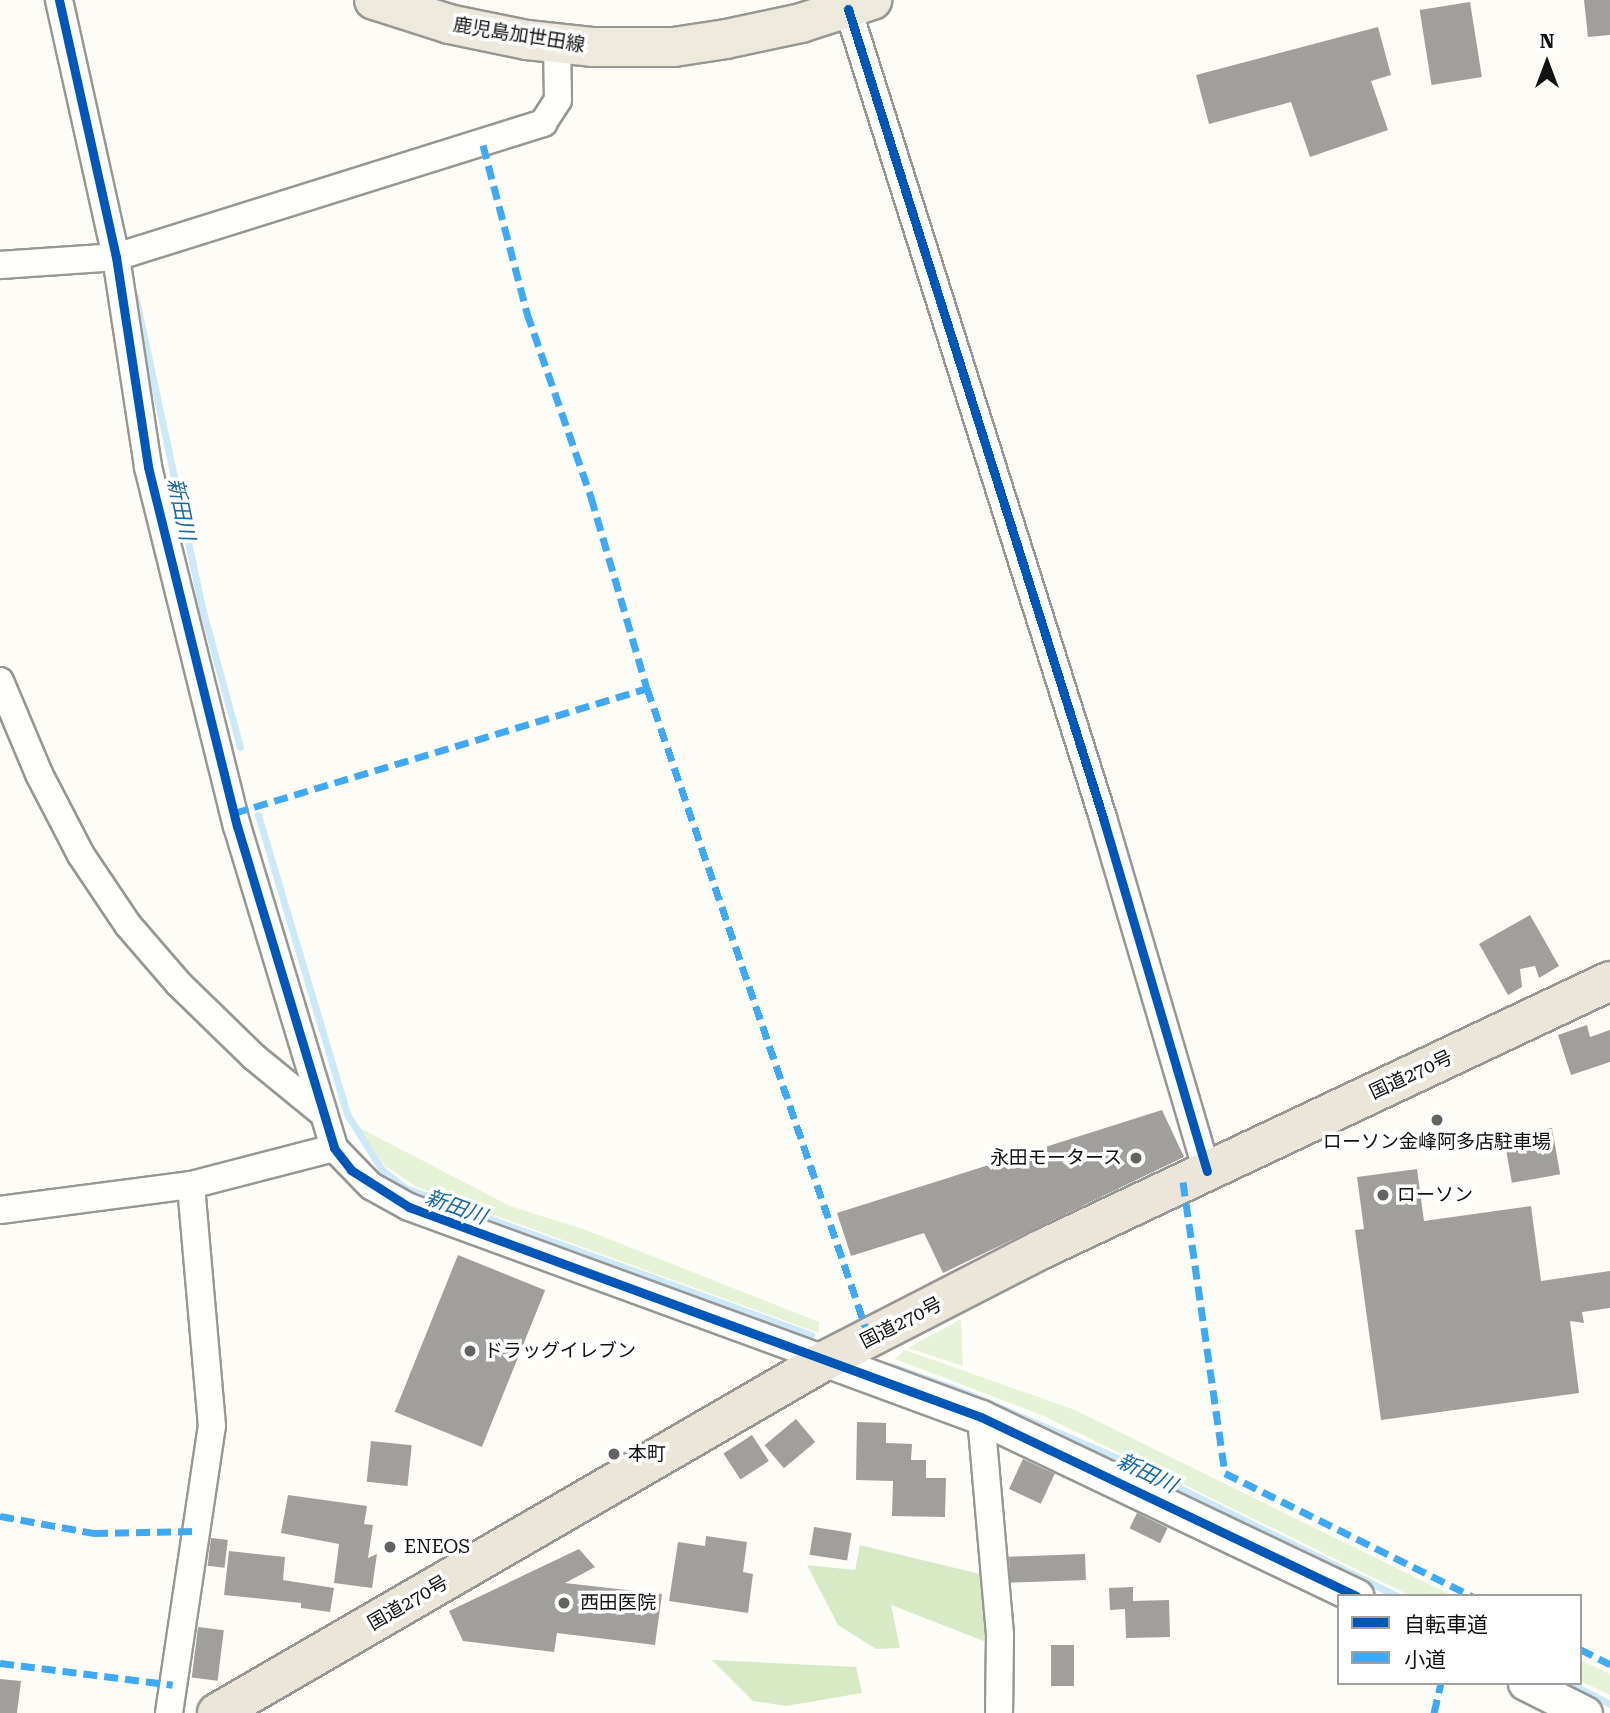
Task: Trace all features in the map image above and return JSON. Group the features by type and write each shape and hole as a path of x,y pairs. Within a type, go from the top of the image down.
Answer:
{"highway":[{"name":"国道270号","path":"217,1713 826,1360 1207,1171 1610,981"}],"main road":[{"name":"鹿児島加世田線","path":"374,0 449,24 557,44 674,47 789,26 860,4"}],"street":[{"path":"59,0 116,257 148,467 237,827 334,1148 371,1186 409,1207 981,1417 1352,1594"},
{"path":"860,4 1207,1171"},
{"path":"0,265 116,257 543,123 558,100 557,44"},
{"path":"0,681 39,774 81,855 128,925 179,984 245,1048 324,1114"},
{"path":"0,1210 191,1185 334,1148"},
{"path":"169,1713 212,1426 191,1185"},
{"path":"981,1417 1000,1635 999,1713"},
{"path":"1529,1685 1585,1713"}],"green space":[{"path":"358,1127 510,1206 586,1230 819,1322 819,1333 417,1187 385,1166"},
{"path":"961,1319 963,1366 908,1348"},
{"path":"905,1350 1075,1410 1449,1594 1407,1594 1044,1416 895,1359"},
{"path":"860,1545 984,1575 989,1643 891,1605 900,1648 876,1649 838,1625 807,1565 855,1570"},
{"path":"712,1660 856,1667 862,1693 786,1706 753,1701"},
{"path":"1582,1661 1610,1674 1610,1695 1582,1682"}],"building":[{"path":"1584,0 1610,0 1610,35 1588,37"},
{"path":"1470,2 1482,77 1432,85 1420,10"},
{"path":"1378,27 1391,75 1371,81 1388,130 1310,157 1291,102 1209,124 1196,75"},
{"path":"1530,915 1559,966 1539,978 1535,966 1520,969 1522,987 1508,995 1479,944"},
{"path":"1587,1025 1590,1037 1610,1030 1610,1062 1571,1075 1558,1035"},
{"path":"1162,1110 1184,1157 943,1273 924,1233 851,1256 837,1213"},
{"path":"1552,1128 1560,1174 1512,1183 1504,1137"},
{"path":"1417,1169 1424,1221 1531,1206 1541,1281 1610,1271 1610,1308 1582,1312 1584,1323 1570,1321 1579,1393 1381,1420 1355,1230 1364,1229 1357,1177"},
{"name":"ドラッグイレブン","path":"458,1255 545,1290 482,1447 395,1412"},
{"path":"796,1419 815,1442 784,1468 765,1445"},
{"path":"857,1422 886,1423 886,1443 912,1444 911,1460 926,1460 926,1478 946,1478 945,1517 892,1516 893,1481 856,1480"},
{"path":"752,1435 769,1461 740,1480 723,1454"},
{"path":"371,1441 412,1445 407,1486 367,1482"},
{"path":"1023,1459 1055,1474 1041,1504 1009,1489"},
{"path":"288,1495 367,1506 364,1524 373,1525 368,1558 377,1554 372,1588 334,1583 339,1544 281,1533"},
{"path":"1137,1513 1168,1528 1160,1543 1130,1528"},
{"path":"814,1527 852,1533 847,1561 810,1555"},
{"path":"706,1536 747,1542 743,1572 753,1574 748,1613 669,1601 678,1542 705,1546"},
{"path":"211,1538 228,1540 224,1568 208,1566"},
{"name":"西田医院","path":"579,1549 595,1567 565,1583 662,1594 655,1645 557,1633 554,1652 463,1641 449,1611"},
{"path":"229,1551 285,1557 283,1580 334,1588 330,1612 301,1608 301,1603 224,1595"},
{"path":"1085,1554 1086,1580 1010,1583 1009,1557"},
{"path":"1133,1587 1133,1601 1169,1600 1170,1637 1126,1638 1125,1609 1110,1610 1109,1588"},
{"path":"198,1627 224,1630 218,1681 192,1678"},
{"path":"1051,1645 1074,1645 1074,1686 1051,1686"},
{"path":"0,1679 21,1681 17,1713 0,1713"}],"waterway":[{"name":"新田川","path":"135,295 202,608 240,747"},
{"name":"新田川","path":"258,815 347,1114 382,1170 405,1188 811,1335"},
{"name":"新田川","path":"891,1366 966,1393 1129,1463 1393,1594"},
{"name":"新田川","path":"1573,1685 1610,1704"}],"marked path":[{"path":"483,145 527,313 591,497 647,688 870,1340"},
{"path":"234,813 647,688"},
{"path":"1183,1182 1225,1473 1468,1594"},
{"path":"0,1516 94,1533 197,1531"},
{"path":"1582,1650 1610,1664"},
{"path":"0,1663 173,1685"},
{"path":"1434,1713 1441,1685"}],"cycle path":[{"path":"59,0 116,257 148,467 237,826 334,1148 351,1170 409,1207 981,1417 1352,1594"},
{"path":"848,9 1103,818 1207,1171"}],"place":[{"name":"ローソン金峰阿多店駐車場","path":"1437,1120"},
{"name":"永田モータース","path":"1136,1158"},
{"name":"ローソン","path":"1383,1195"},
{"name":"ドラッグイレブン","path":"470,1351"},
{"name":"本町","path":"614,1454"},
{"name":"ENEOS","path":"390,1547"},
{"name":"西田医院","path":"564,1603"}]}
